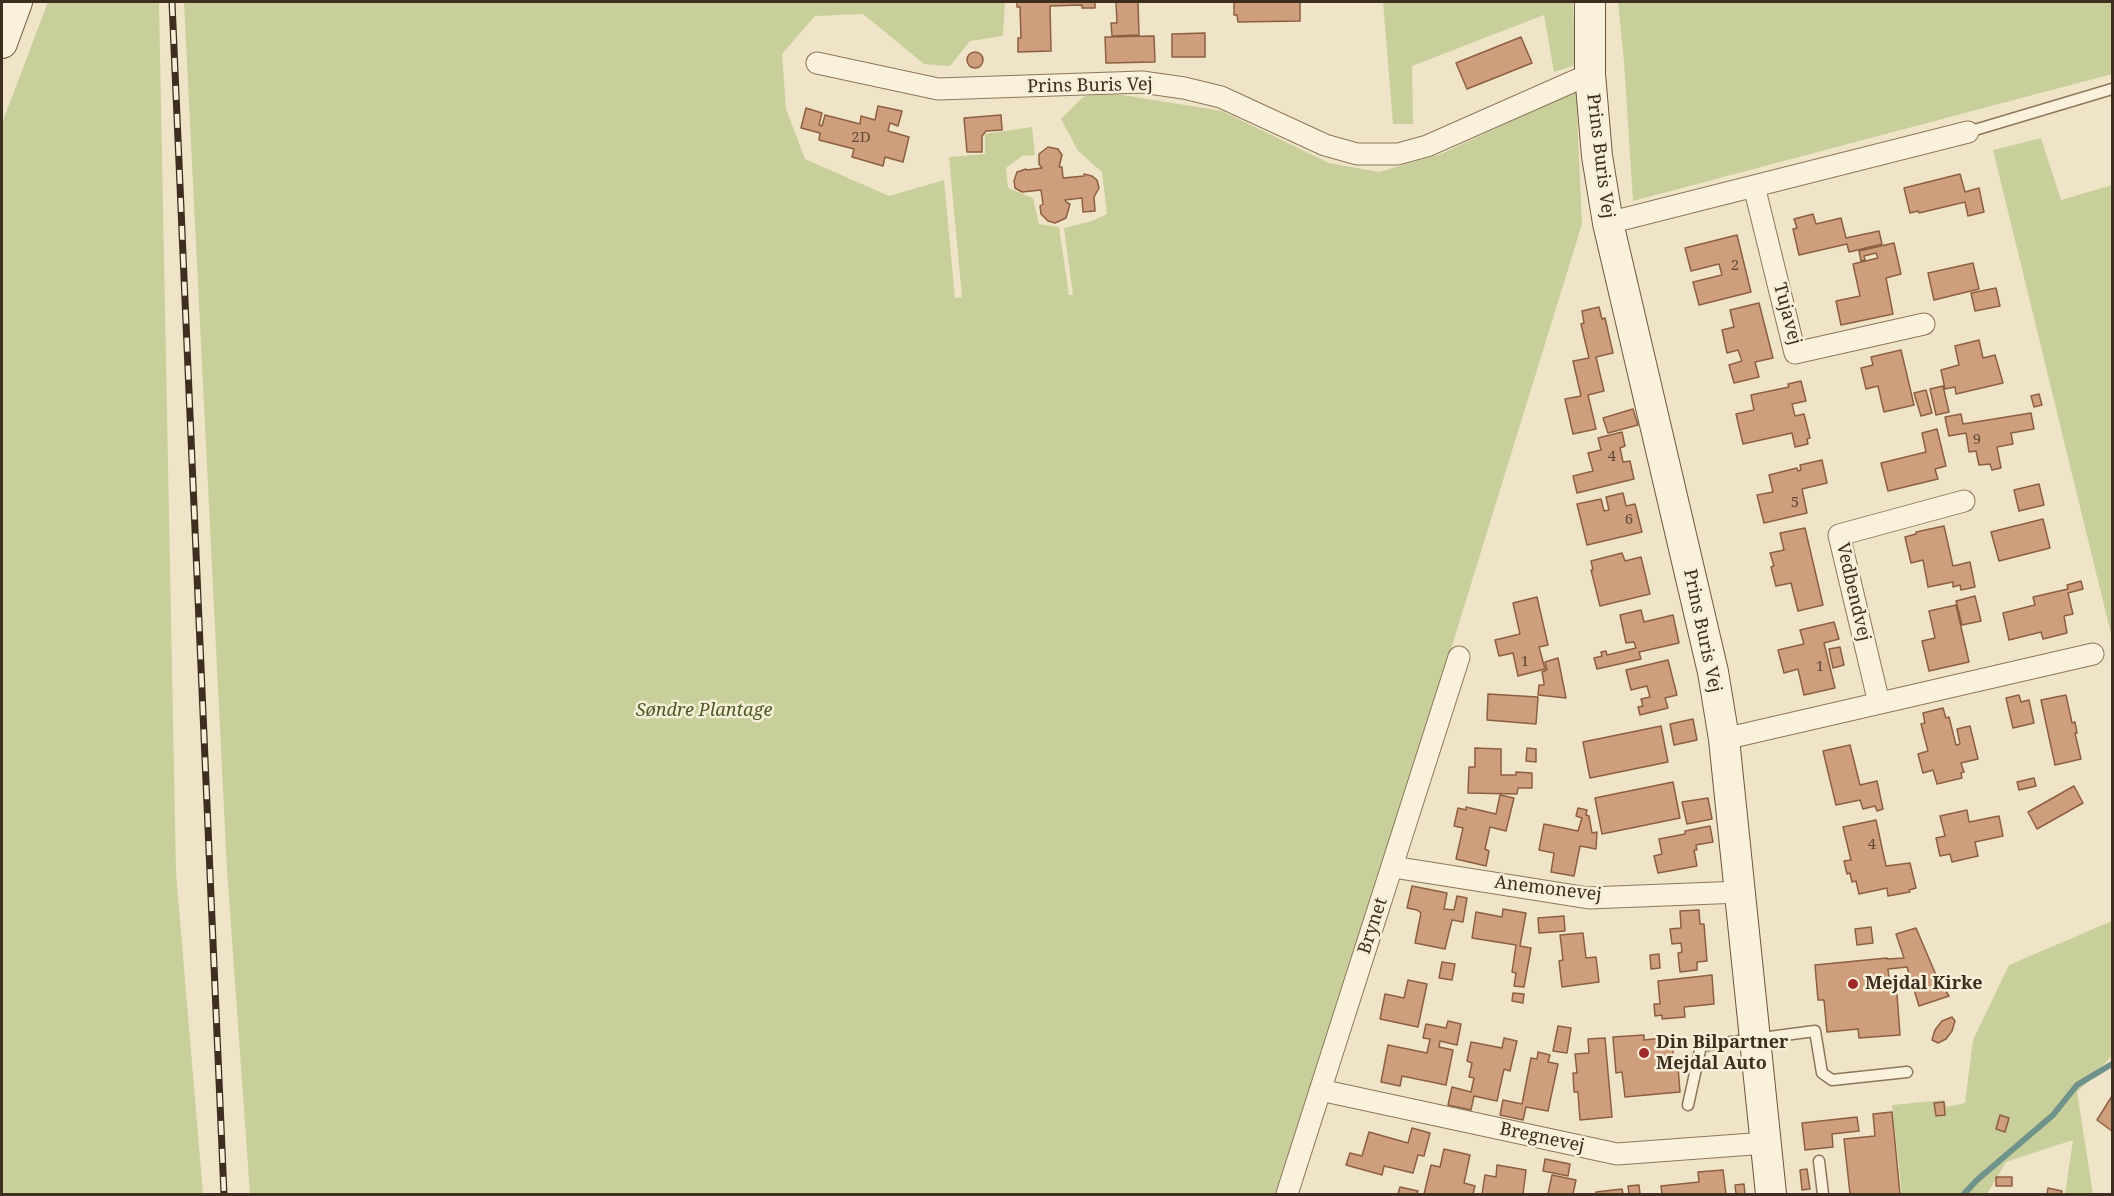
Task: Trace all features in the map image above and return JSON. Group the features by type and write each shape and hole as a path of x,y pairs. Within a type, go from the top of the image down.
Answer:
{"street":[{"path":"2,43 17,2"},
{"name":"Prins Buris Vej","path":"1590,2 1590,74 1597,156 1608,223 1713,672 1724,739 1771,1194"},
{"name":"Prins Buris Vej","path":"817,63 938,89 1142,82 1184,88 1221,97 1325,145 1368,154 1398,154 1427,146 1590,74"},
{"path":"1608,223 1968,132"},
{"name":"Tujavej","path":"1754,186 1795,353 1924,324"},
{"name":"Vedbendvej","path":"1879,703 1839,535 1964,501"},
{"path":"1724,739 2093,654"},
{"name":"Brynet","path":"1287,1194 1459,657"},
{"name":"Anemonevej","path":"1393,867 1589,898 1741,892"},
{"name":"Bregnevej","path":"1320,1090 1617,1154 1766,1143"}],"lane":[{"path":"1968,132 2112,89"},
{"path":"1689,1105 1701,1046 1815,1031 1822,1073 1832,1080 1907,1072"},
{"path":"1819,1161 1823,1194"}],"green space":[{"path":"48,2 159,2 176,872 203,1194 2,1194 2,123"},
{"name":"Søndre Plantage","path":"184,2 1005,2 1003,36 970,41 950,66 924,64 863,14 815,16 782,54 786,109 805,159 889,196 944,180 955,298 962,297 949,157 985,154 985,134 1032,127 1035,155 1022,156 1006,168 1008,188 1033,198 1039,224 1059,227 1069,295 1073,295 1064,228 1092,221 1107,214 1102,172 1078,151 1061,119 1083,97 1104,92 1222,111 1329,163 1379,172 1441,154 1576,91 1582,224 1283,1194 250,1194 227,870"},
{"path":"1383,2 1573,2 1576,65 1554,72 1544,15 1412,66 1413,124 1393,124"},
{"path":"1618,2 2112,2 2112,74 1633,201"},
{"path":"2041,138 2061,200 2112,185 2112,638 1993,150"},
{"path":"2112,921 2112,1056 2077,1092 2093,1194 2065,1194 2073,1140 2006,1162 1987,1194 1902,1194 1892,1105 1944,1100 1947,1107 1965,1103 1973,1040 2009,965"}],"building":[{"path":"1017,2 1095,2 1095,8 1082,8 1082,5 1050,6 1051,51 1018,52 1018,38 1021,38 1020,7 1017,7"},
{"path":"1116,2 1138,2 1139,35 1112,36 1111,23 1117,23"},
{"path":"1234,2 1300,2 1300,21 1238,22 1237,15 1234,15"},
{"path":"1205,33 1205,57 1172,57 1172,34"},
{"path":"1154,36 1155,62 1106,63 1105,37"},
{"path":"1521,37 1532,63 1467,89 1456,63"},
{"path":"972,52 978,52 983,60 981,66 972,68 967,63 967,57"},
{"path":"878,106 902,111 898,126 890,123 888,131 909,137 903,162 885,157 883,166 852,157 854,149 819,140 820,133 801,128 806,108 822,113 819,125 822,126 825,115 860,124 861,116 875,120"},
{"path":"1001,115 1002,130 986,131 982,136 982,152 967,152 964,118"},
{"path":"1048,147 1058,149 1062,155 1059,167 1062,167 1063,178 1084,176 1084,174 1097,180 1099,188 1094,197 1095,211 1083,212 1082,198 1065,200 1070,204 1066,218 1055,223 1048,221 1041,214 1040,206 1043,204 1041,190 1022,192 1015,188 1014,181 1017,172 1042,168 1039,164 1039,154"},
{"path":"1960,174 1965,192 1979,188 1984,212 1968,216 1965,202 1910,213 1904,188"},
{"path":"1813,214 1816,224 1841,218 1846,238 1879,231 1882,244 1849,252 1847,244 1799,255 1793,229 1797,228 1794,219"},
{"path":"1737,235 1751,292 1699,305 1693,282 1722,275 1719,264 1691,271 1685,248"},
{"path":"1894,243 1901,274 1886,278 1893,314 1841,325 1836,301 1860,296 1853,264 1878,258 1876,253 1864,256 1865,260 1861,261 1859,251"},
{"path":"1973,263 1979,289 1934,300 1928,273"},
{"path":"1996,288 2000,306 1975,311 1971,293"},
{"path":"1759,303 1773,358 1755,362 1759,377 1734,383 1729,365 1742,361 1738,350 1727,353 1722,330 1734,327 1730,310"},
{"path":"1599,307 1602,319 1605,318 1613,353 1596,357 1604,391 1588,395 1596,429 1573,434 1565,399 1581,396 1573,361 1589,358 1581,324 1584,323 1582,311"},
{"path":"1979,340 1983,358 1995,355 2003,383 1956,394 1955,387 1945,389 1941,370 1959,365 1955,346"},
{"path":"1901,350 1914,405 1884,412 1878,386 1866,389 1861,368 1873,365 1871,357"},
{"path":"1801,381 1806,401 1792,404 1795,416 1804,414 1810,438 1807,439 1808,444 1795,447 1792,433 1743,444 1736,414 1754,410 1751,395 1789,387 1788,384"},
{"path":"1943,386 1949,412 1936,415 1930,389"},
{"path":"1926,390 1932,413 1921,416 1914,393"},
{"path":"2039,394 2042,405 2034,407 2031,396"},
{"path":"1633,409 1638,425 1608,433 1603,418"},
{"path":"2031,413 2034,429 2011,433 2013,444 1997,447 2001,468 1992,470 1990,464 1979,465 1976,451 1969,452 1966,433 1949,436 1945,417 1961,414 1963,424"},
{"path":"1937,429 1946,466 1935,469 1938,479 1888,491 1881,463 1926,452 1922,433"},
{"path":"1622,432 1625,446 1620,448 1623,462 1630,461 1634,479 1577,493 1573,476 1593,471 1588,453 1601,450 1598,438"},
{"path":"1822,460 1827,483 1802,489 1807,513 1764,523 1757,495 1773,492 1769,475 1797,468 1798,471 1801,470 1800,465"},
{"path":"2039,484 2044,505 2019,511 2014,490"},
{"path":"1623,493 1626,506 1635,504 1642,532 1587,545 1577,504 1601,499 1604,511 1609,510 1606,497"},
{"path":"2043,519 2050,548 1999,561 1991,532"},
{"path":"1944,526 1953,566 1970,562 1975,587 1961,590 1960,585 1953,587 1953,582 1928,587 1923,560 1911,563 1905,537 1916,534 1916,532"},
{"path":"1805,528 1823,605 1798,611 1791,583 1776,586 1770,553 1784,550 1780,533"},
{"path":"1622,553 1625,561 1641,557 1650,594 1600,606 1591,561"},
{"path":"2081,581 2083,589 2068,593 2073,614 2064,616 2067,633 2043,639 2041,632 2009,640 2003,613 2035,605 2033,597 2068,589 2067,585"},
{"path":"1975,596 1981,621 1962,625 1956,601"},
{"path":"1537,597 1548,645 1539,647 1545,669 1518,676 1513,653 1499,656 1495,640 1520,634 1513,603"},
{"path":"1956,605 1969,662 1929,671 1922,641 1935,638 1929,611"},
{"path":"1641,610 1644,622 1673,615 1679,643 1639,652 1641,659 1597,669 1594,658 1602,656 1601,652 1606,651 1607,655 1636,648 1634,642 1626,643 1620,615"},
{"path":"1834,622 1839,639 1824,643 1835,688 1804,695 1798,669 1784,673 1778,650 1804,644 1800,630"},
{"path":"1840,647 1844,665 1833,668 1829,649"},
{"path":"1558,658 1566,698 1538,695 1539,685 1544,685 1542,672 1547,670 1545,662"},
{"path":"1668,660 1677,695 1665,698 1668,708 1640,715 1638,707 1643,706 1641,699 1650,697 1647,686 1631,690 1626,670"},
{"path":"1488,694 1538,697 1536,724 1487,720"},
{"path":"2019,695 2021,702 2029,700 2034,723 2013,728 2006,698"},
{"path":"2066,695 2072,723 2075,722 2081,759 2055,765 2041,700"},
{"path":"1943,708 1946,718 1949,717 1956,745 1960,744 1957,729 1970,726 1978,759 1961,763 1964,772 1961,773 1962,778 1937,784 1933,770 1923,773 1918,754 1928,751 1921,724 1925,723 1923,713"},
{"path":"1693,719 1697,740 1674,745 1670,724"},
{"path":"1661,726 1668,762 1590,778 1583,742"},
{"path":"1850,745 1860,785 1877,781 1883,809 1877,811 1875,806 1863,809 1860,800 1836,805 1823,751"},
{"path":"1475,748 1501,749 1501,775 1516,775 1516,772 1532,773 1532,788 1518,788 1517,794 1468,793 1469,767 1475,767"},
{"path":"1527,748 1536,749 1536,762 1526,761"},
{"path":"2034,778 2036,786 2019,790 2017,782"},
{"path":"1673,782 1680,818 1602,834 1595,798"},
{"path":"2074,786 2083,803 2037,829 2028,812"},
{"path":"1500,795 1514,798 1506,831 1490,827 1485,849 1489,851 1486,866 1456,859 1463,828 1454,826 1458,808 1466,810 1466,807 1496,814"},
{"path":"1708,798 1712,819 1687,824 1682,802"},
{"path":"1578,808 1587,810 1586,815 1589,816 1592,833 1597,832 1596,849 1580,846 1574,876 1551,872 1554,853 1539,850 1544,824 1578,831 1582,818 1576,816"},
{"path":"1967,810 1969,822 1999,816 2003,836 1975,842 1978,856 1952,862 1950,854 1940,856 1936,838 1945,836 1940,816"},
{"path":"1876,820 1886,866 1910,863 1916,888 1909,890 1910,892 1888,896 1887,888 1859,894 1856,881 1852,882 1850,873 1847,874 1844,861 1851,860 1843,827"},
{"path":"1710,826 1713,842 1696,845 1697,850 1694,850 1697,866 1658,873 1654,856 1662,854 1659,839"},
{"path":"1412,886 1447,893 1444,909 1454,910 1457,896 1467,898 1463,922 1452,920 1445,949 1415,943 1421,913 1407,908"},
{"path":"1503,909 1526,913 1520,946 1531,948 1524,987 1514,986 1516,973 1512,972 1516,945 1472,938 1476,912 1502,917"},
{"path":"1699,910 1700,924 1704,924 1707,961 1697,962 1697,970 1680,972 1678,953 1682,952 1681,943 1672,944 1670,929 1681,928 1680,911"},
{"path":"1564,916 1565,931 1539,933 1538,918"},
{"path":"1871,927 1873,943 1857,945 1855,929"},
{"name":"Mejdal Kirke","path":"1916,928 1936,975 1949,996 1919,1006 1907,967 1888,969 1891,994 1897,994 1900,1035 1859,1038 1858,1029 1827,1032 1824,1000 1818,1000 1815,965 1904,958 1896,934"},
{"path":"1583,933 1586,958 1596,957 1599,982 1562,987 1559,961 1563,960 1560,935"},
{"path":"1659,954 1660,968 1651,969 1650,955"},
{"path":"1442,962 1455,964 1452,980 1439,978"},
{"path":"1712,975 1714,1004 1684,1007 1685,1017 1662,1019 1662,1015 1655,1016 1654,1004 1660,1004 1658,981"},
{"path":"1408,980 1427,984 1418,1027 1380,1019 1385,994 1404,998"},
{"path":"1513,993 1524,994 1523,1003 1512,1001"},
{"path":"1952,1017 1955,1021 1946,1039 1938,1043 1932,1040 1935,1030 1942,1021"},
{"path":"1448,1021 1461,1024 1457,1045 1440,1041 1439,1047 1453,1050 1446,1085 1402,1076 1400,1086 1381,1082 1388,1045 1427,1053 1430,1039 1423,1038 1426,1024 1446,1028"},
{"path":"1558,1026 1571,1028 1567,1053 1553,1051"},
{"name":"Din Bilpartner Mejdal Auto","path":"1644,1035 1644,1040 1672,1037 1674,1067 1678,1066 1680,1092 1625,1097 1622,1072 1616,1073 1613,1037"},
{"path":"1504,1038 1517,1041 1510,1071 1504,1069 1497,1101 1474,1096 1471,1110 1448,1105 1452,1087 1471,1092 1474,1078 1469,1077 1472,1063 1467,1061 1471,1042 1502,1048"},
{"path":"1605,1038 1612,1117 1580,1120 1578,1092 1574,1092 1573,1073 1577,1073 1575,1054 1589,1053 1588,1039"},
{"path":"1538,1052 1550,1055 1548,1062 1558,1064 1548,1111 1526,1107 1523,1120 1500,1115 1503,1100 1522,1104 1531,1058 1537,1059"},
{"path":"2112,1096 2112,1131 2097,1120"},
{"path":"1944,1102 1945,1115 1936,1116 1934,1103"},
{"path":"1892,1112 1900,1194 1850,1194 1844,1139 1875,1136 1873,1114"},
{"path":"2000,1115 2009,1118 2005,1132 1996,1129"},
{"path":"1857,1117 1859,1131 1832,1134 1833,1147 1805,1150 1802,1123"},
{"path":"1412,1128 1430,1133 1424,1156 1418,1155 1413,1173 1384,1166 1382,1175 1346,1165 1350,1153 1362,1156 1369,1132 1408,1143"},
{"path":"1444,1149 1470,1155 1464,1183 1475,1186 1473,1194 1424,1194 1431,1165 1440,1167"},
{"path":"1545,1159 1570,1164 1568,1176 1543,1171"},
{"path":"1497,1165 1526,1170 1523,1194 1482,1194 1485,1175 1496,1177"},
{"path":"1807,1169 1810,1189 1802,1190 1800,1170"},
{"path":"1723,1170 1726,1194 1662,1194 1661,1186 1699,1182 1698,1172"},
{"path":"1552,1175 1576,1180 1573,1194 1548,1194"},
{"path":"1996,1177 2012,1177 2012,1186 1996,1186"},
{"path":"1744,1184 1745,1194 1736,1194 1735,1185"},
{"path":"1639,1185 1640,1194 1629,1194 1628,1186"},
{"path":"1400,1187 1418,1191 1417,1194 1398,1194"},
{"path":"2048,1188 2062,1191 2061,1194 2047,1194"},
{"path":"1622,1189 1623,1194 1596,1194 1596,1192"}],"waterway":[{"path":"1964,1194 1977,1180 2053,1115 2077,1085 2112,1064"}],"railway":[{"path":"172,2 224,1194"}],"place":[{"name":"Mejdal Kirke","path":"1853,984"},
{"name":"Din Bilpartner Mejdal Auto","path":"1644,1053"}]}
